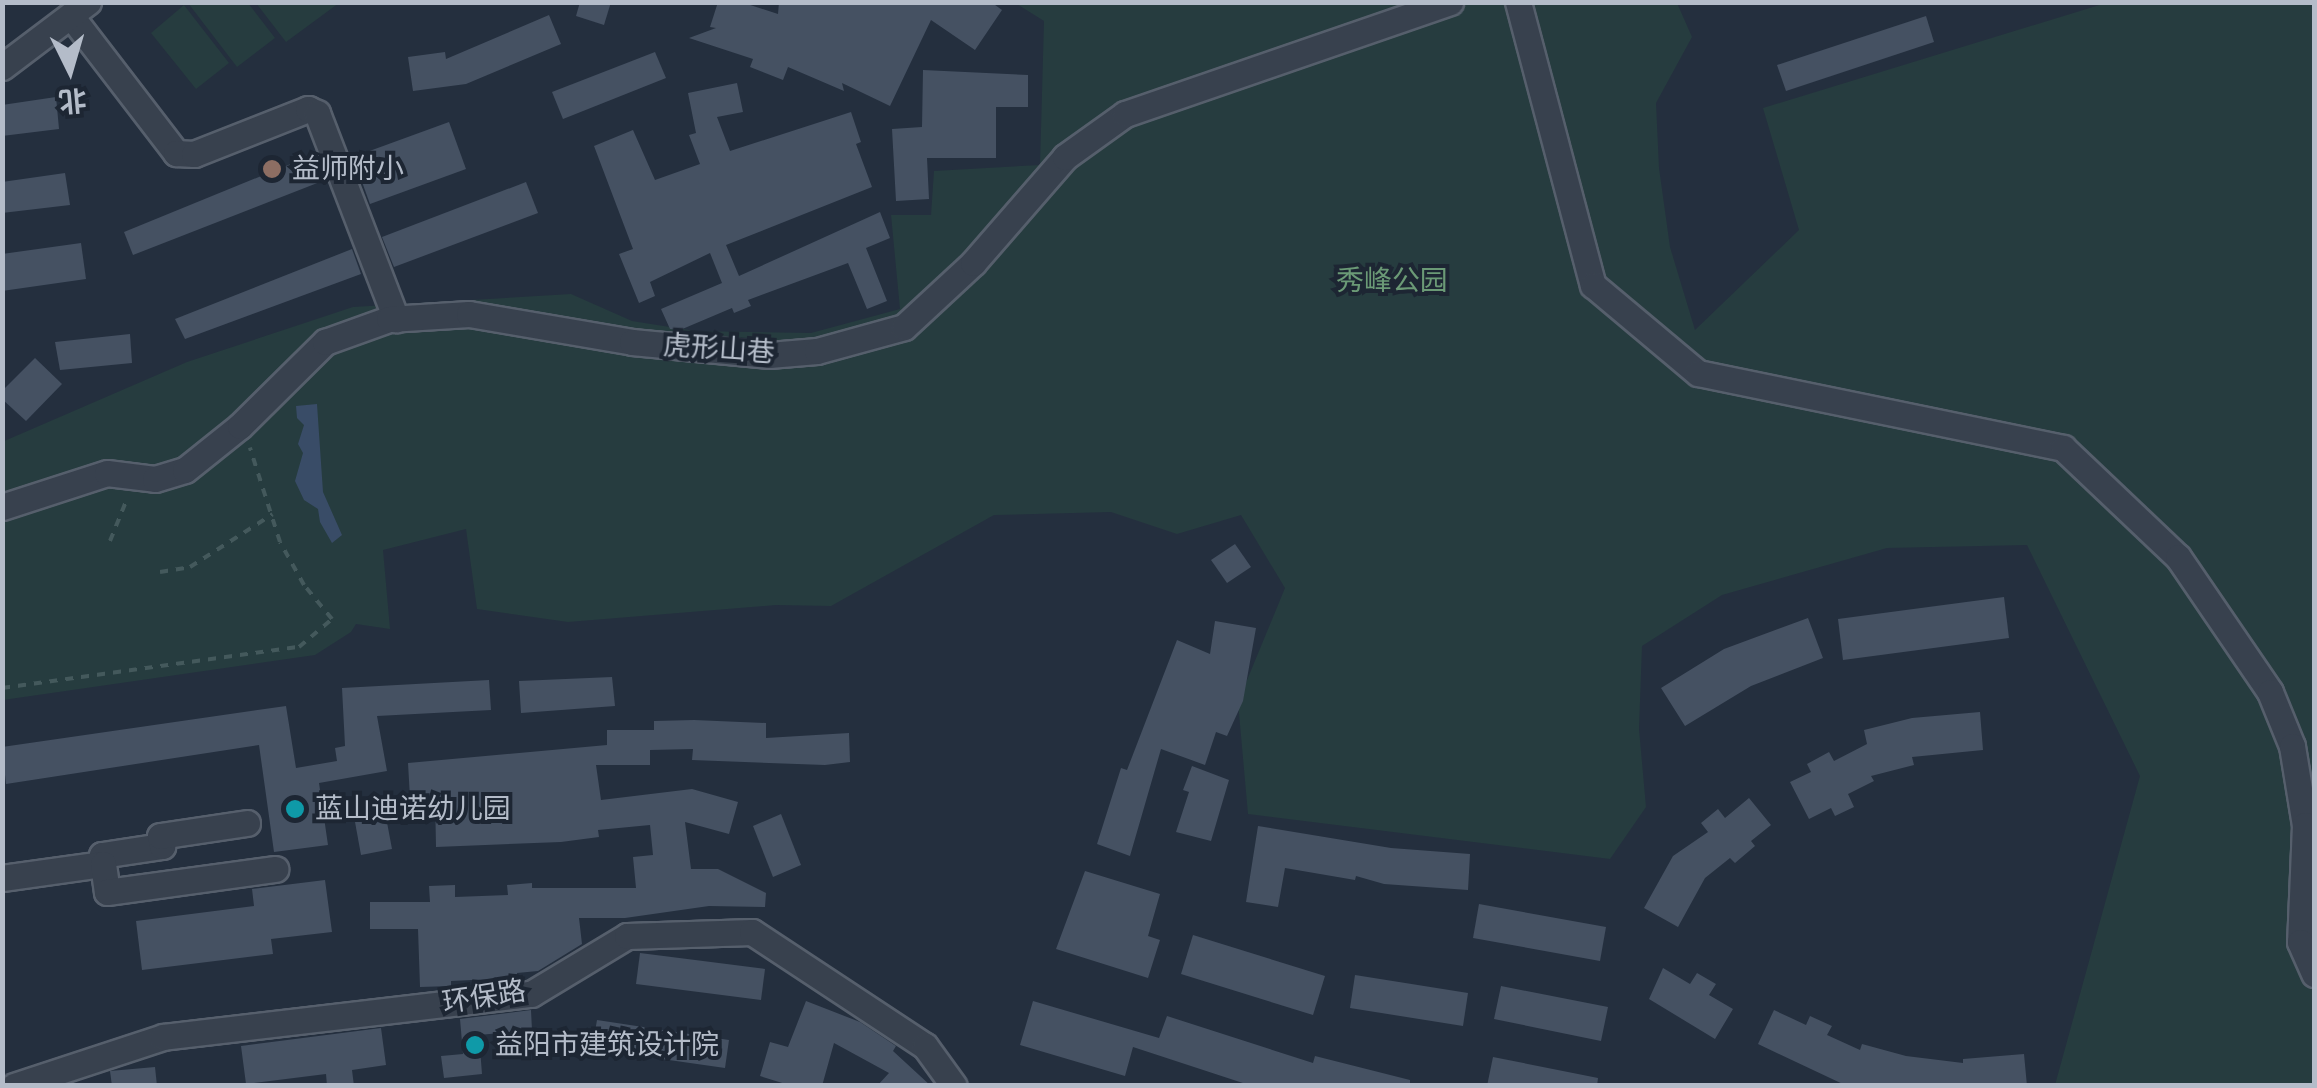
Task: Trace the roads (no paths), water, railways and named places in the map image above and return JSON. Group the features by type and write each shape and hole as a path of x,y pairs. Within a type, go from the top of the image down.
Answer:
{"street":[{"name":"虎形山巷","path":"2,507 106,473 155,479 185,470 240,426 325,342 396,319 469,314 632,342 769,356 817,350 904,326 973,264 1064,157 1125,114 1450,2"},
{"path":"1518,2 1593,285 1698,373 2064,448 2178,557 2270,692 2292,746 2304,825 2300,942 2314,974"},
{"path":"2,67 80,9 176,152 194,154 308,108 317,113 396,319"},
{"path":"247,823 160,836 162,846 102,855 107,892 276,869"},
{"path":"2,878 103,864"},
{"name":"环保路","path":"14,1086 163,1037 531,994 627,936 752,932 925,1046 954,1086"}],"water":[{"path":"317,404 323,492 342,535 332,543 320,522 318,509 304,500 295,481 303,453 298,444 304,425 297,418 296,406"}],"place":[{"name":"益师附小","path":"272,169"},
{"name":"蓝山迪诺幼儿园","path":"295,809"},
{"name":"益阳市建筑设计院","path":"475,1045"}],"park label":[{"name":"秀峰公园","path":"1392,281"}]}
